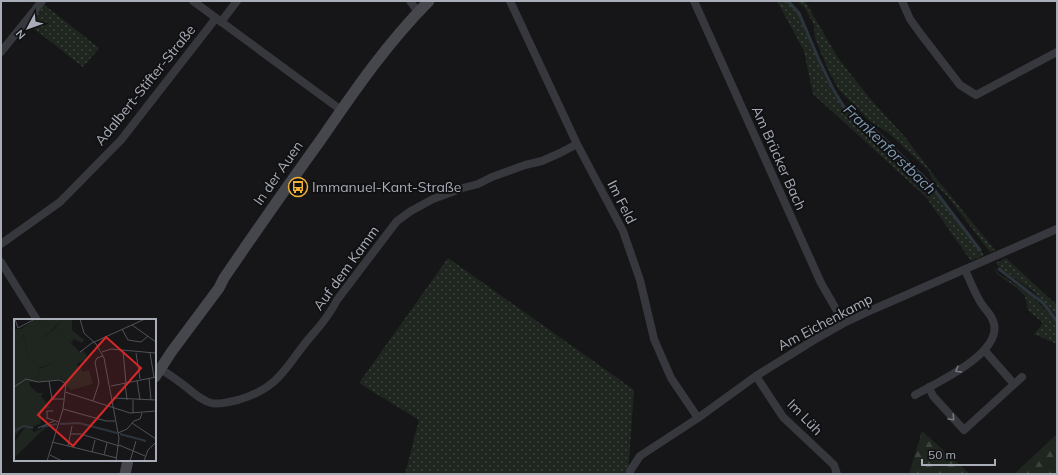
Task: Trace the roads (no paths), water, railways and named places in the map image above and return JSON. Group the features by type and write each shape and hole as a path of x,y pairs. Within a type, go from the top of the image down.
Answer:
{"street":[{"path":"1,52 42,1"},
{"path":"194,1 341,110"},
{"name":"Adalbert-Stifter-Straße","path":"1,244 60,202 121,140 219,20 237,1"},
{"path":"410,1 418,12"},
{"name":"In der Auen","path":"158,373 199,313 219,288 224,278 279,197 341,110 384,52 429,1"},
{"name":"Im Feld","path":"510,1 577,144 623,231 640,280 654,339 671,378 698,418"},
{"name":"Am Brücker Bach","path":"694,1 821,283 844,323"},
{"path":"902,1 910,19 960,85 976,95 1057,52"},
{"name":"Auf dem Kamm","path":"158,373 175,378 202,400 213,404 226,403 245,398 261,391 272,384 283,373 332,311 337,300 397,221 433,199 478,184 518,167 542,161 560,154 577,144"},
{"name":"Am Eichenkamp","path":"630,474 630,471 640,456 698,418 756,376 814,340 844,323 1057,229"},
{"path":"1,262 36,319"},
{"path":"915,394 968,364 985,351 992,339 995,326 991,315 979,300 965,270"},
{"path":"985,351 1014,384"},
{"name":"Im Lüh","path":"756,376 783,417 834,465 837,474"},
{"path":"929,387 932,396 964,430 1022,377"},
{"path":"125,474 128,461"}],"waterway":[{"name":"Frankenforstbach","path":"788,1 799,13 819,60 833,89 844,107 874,129 927,180 980,250"},
{"name":"Frankenforstbach","path":"999,269 1043,303 1057,321"}],"place":[{"name":"Immanuel-Kant-Straße","path":"298,187"}]}
